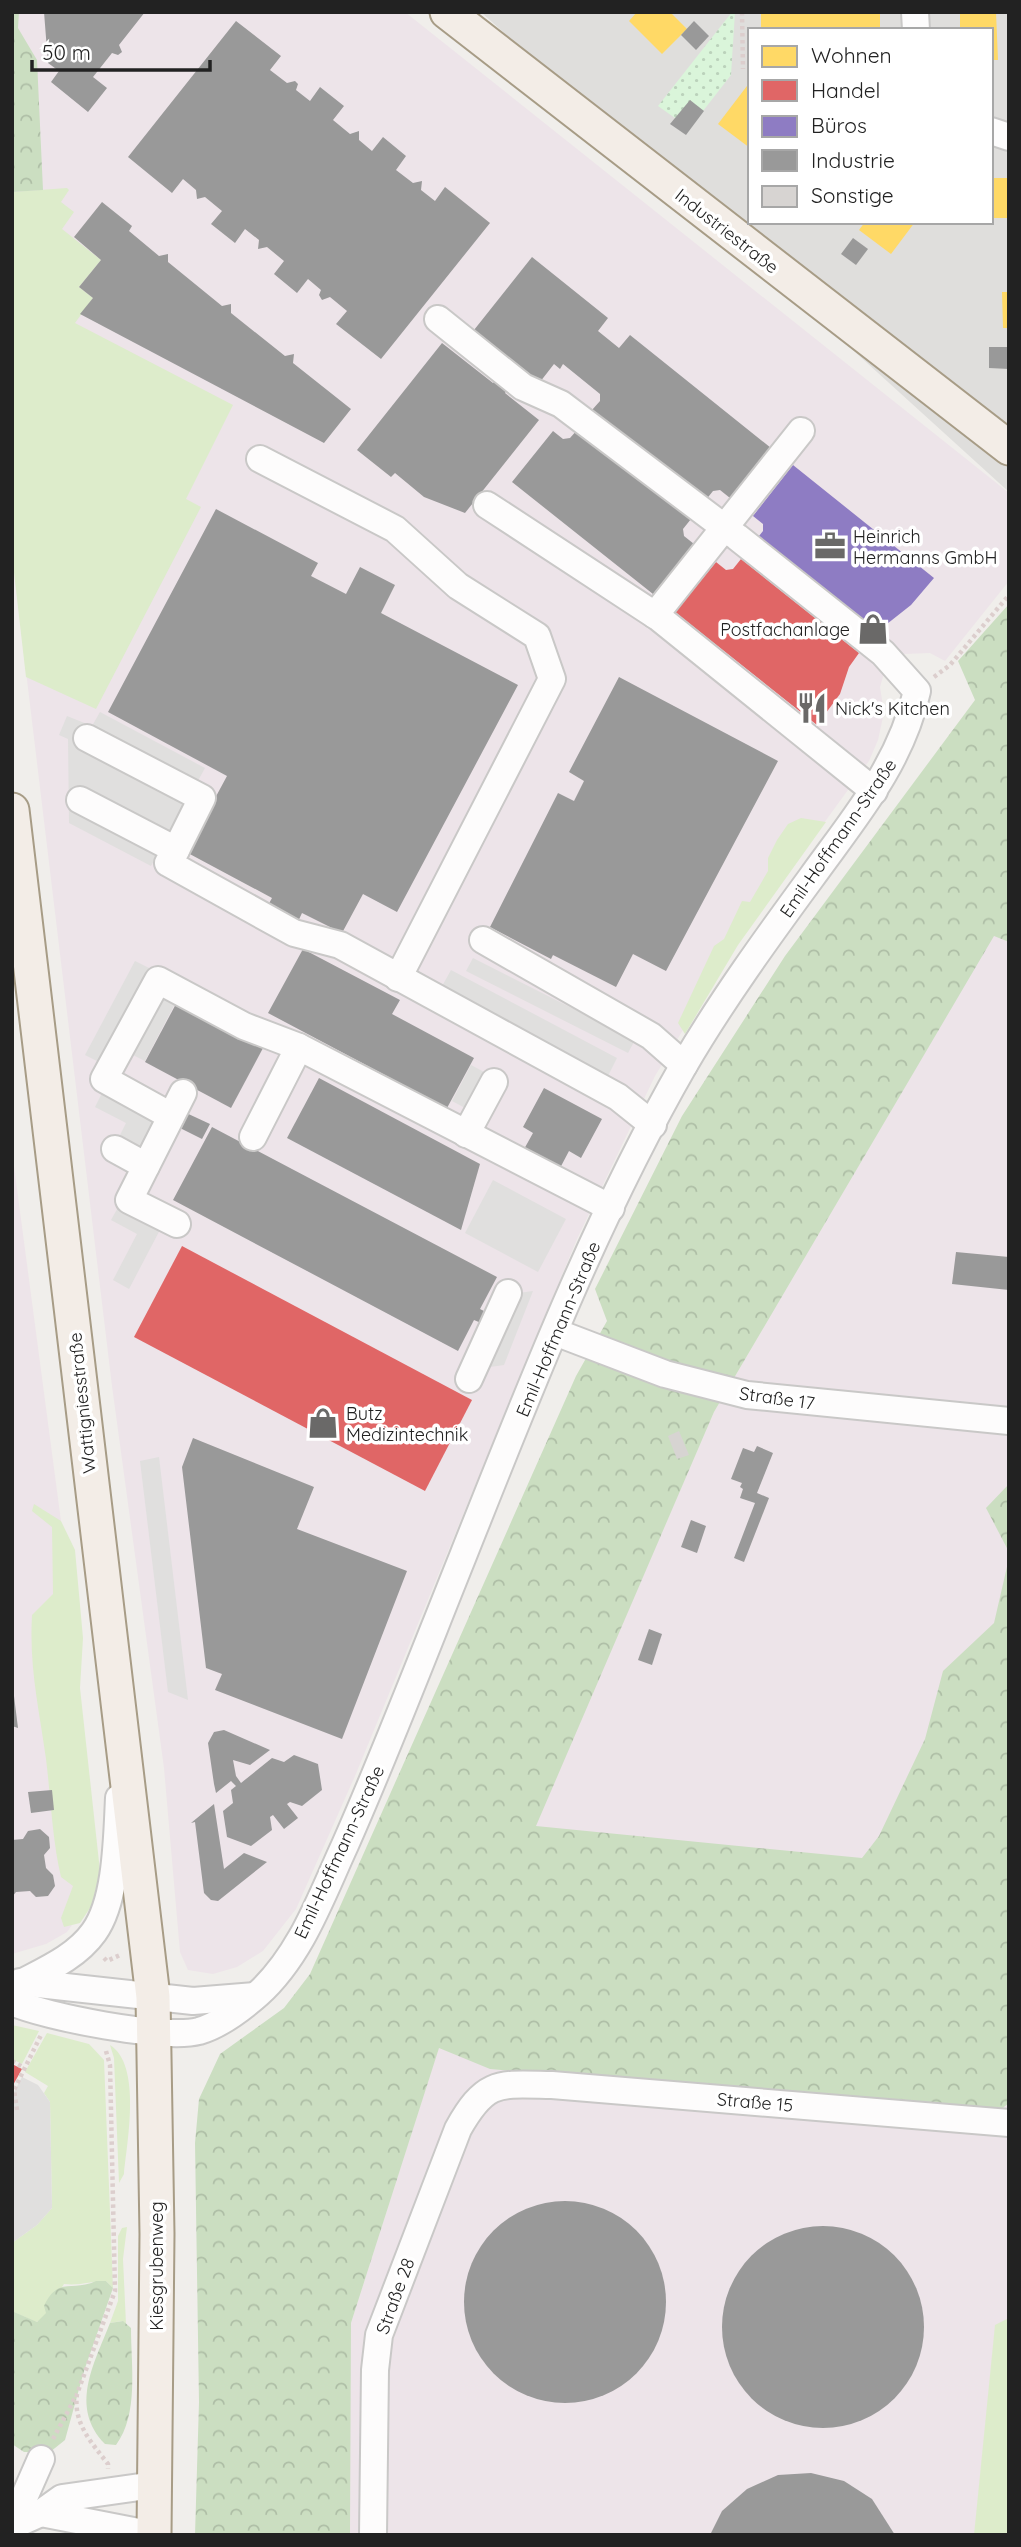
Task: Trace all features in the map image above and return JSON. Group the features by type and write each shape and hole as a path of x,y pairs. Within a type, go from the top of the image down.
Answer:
{"main road":[{"name":"Industriestraße","path":"447,12 1009,448"},
{"name":"Wattigniesstraße","path":"12,810 153,1997"},
{"name":"Kiesgrubenweg","path":"153,1997 157,2234 154,2535"}],"street":[{"path":"438,320 523,387 561,404 724,528 883,653 917,691"},
{"path":"655,615 801,431"},
{"path":"260,459 395,529 458,586 537,636 552,679 398,978"},
{"path":"487,505 655,615 874,791"},
{"name":"Emil-Hoffmann-Straße","path":"16,1989 98,2024 154,2034 198,2031 222,2021 255,1996 276,1975 306,1931 340,1856 415,1683 555,1332 611,1208 684,1065 782,918 874,791 909,728 917,691"},
{"path":"87,738 202,798 168,863 294,933 340,945 618,1097 653,1125"},
{"path":"80,800 176,850"},
{"path":"483,940 651,1036 684,1065"},
{"path":"177,1224 130,1200 177,1104 104,1079 158,980 244,1026 299,1047 611,1208"},
{"path":"254,1137 299,1047"},
{"path":"466,1134 494,1082"},
{"path":"115,1149 146,1166"},
{"path":"469,1379 508,1293"},
{"name":"Straße 17","path":"555,1332 665,1374 747,1395 1009,1421"},
{"path":"16,1989 65,1959 94,1932 108,1899 123,1748"},
{"path":"16,1989 103,1990 192,2001 255,1996"},
{"name":"Straße 15","path":"500,2084 552,2085 1009,2123"},
{"name":"Straße 28","path":"373,2535 375,2370 379,2335 458,2129 474,2102 500,2084"},
{"path":"12,2526 41,2459"},
{"path":"12,2526 41,2513 62,2498 154,2485"},
{"path":"41,2513 154,2535"}],"path":[{"path":"742,12 743,69"},
{"path":"917,691 950,665 1009,595"},
{"path":"84,1941 107,1961"},
{"path":"107,1961 120,1955 148,1953"},
{"path":"103,1990 107,1961"},
{"path":"41,2459 77,2394 111,2309 115,2291 110,2065 105,2048 96,2041 98,2024"},
{"path":"18,2109 14,2090 44,2028"},
{"path":"12,2061 24,2068"},
{"path":"77,2394 77,2418 108,2464 108,2491"}],"shaded area":[{"path":"12,12 405,12 1009,493 1009,581 945,661 930,653 904,654 884,673 880,687 884,712 878,740 869,761 731,951 655,1076 577,1239 355,1776 296,1909 263,1951 237,1967 213,1974 188,1970 180,1952 164,1768 112,1386 12,555"},
{"path":"481,12 1009,12 1009,492"},
{"path":"100,712 205,768 151,866 69,823 68,739 59,735 67,716 92,726"},
{"path":"994,935 1009,942 1009,2535 336,2535 351,2323 439,2047 714,1412"},
{"path":"473,958 635,1040 628,1053 466,971"},
{"path":"135,961 151,969 101,1063 85,1055"},
{"path":"451,970 617,1058 608,1076 441,988"},
{"path":"161,992 177,1000 145,1061 129,1053"},
{"path":"471,1065 486,1073 467,1109 452,1101"},
{"path":"103,1091 158,1120 142,1151 118,1139 126,1123 95,1107"},
{"path":"12,1151 61,1521 81,1912 67,1932 46,1944 12,1954"},
{"path":"493,1180 566,1219 538,1272 465,1233"},
{"path":"120,1204 162,1226 129,1289 113,1280 137,1234 111,1220"},
{"path":"533,1291 504,1365 483,1368 511,1294"},
{"path":"159,1457 188,1700 168,1692 140,1461"},
{"path":"22,2077 38,2085 50,2102 52,2208 37,2225 12,2243 12,2096"}],"green space":[{"path":"12,12 19,12 18,28 37,60 43,190 12,192"},
{"path":"732,12 735,12 731,75 703,111 675,118 658,106"},
{"path":"69,190 61,202 74,212 62,229 101,260 79,287 93,298 75,323 233,405 186,499 201,507 96,709 26,677 12,555 12,192"},
{"path":"1009,604 1009,942 994,936 714,1412 536,1826 862,1858 879,1836 925,1739 943,1671 994,1623 1009,1558 1009,2103 995,2114 490,2069 439,2048 351,2323 350,2535 195,2535 199,2402 195,2143 199,2099 220,2054 284,2008 310,1974 576,1376 607,1321 595,1289 682,1116 785,956 975,700 958,661"},
{"path":"801,818 826,822 738,945 685,1034 678,1023 714,946 724,939 742,901 750,902 768,871 768,858 777,840 788,824"},
{"path":"1009,1484 1009,1552 986,1508"},
{"path":"34,1504 61,1521 75,1550 83,1638 80,1688 100,1871 92,1905 80,1923 64,1927 61,1918 73,1886 61,1877 58,1862 32,1653 32,1615 53,1594 52,1527 32,1511"},
{"path":"12,2025 39,2031 22,2064 12,2059"},
{"path":"47,2033 89,2044 104,2060 113,2288 106,2281 64,2284 42,2320 36,2322 12,2311 12,2243 37,2225 52,2208 50,2102 44,2093 48,2086 25,2072"},
{"path":"110,2045 120,2055 129,2086 128,2143 124,2174 119,2183 114,2058"},
{"path":"127,2227 123,2259 126,2324 122,2321 110,2323 118,2301 118,2236 122,2228"},
{"path":"106,2281 113,2288 84,2371 65,2440 50,2452 24,2452 12,2444 12,2311 37,2322 46,2313 44,2306 55,2291 66,2286"},
{"path":"1009,2318 1009,2535 974,2535 995,2325"},
{"path":"123,2321 131,2328 131,2404 123,2433 116,2445 105,2444 94,2430 88,2415 88,2385 110,2323"}],"building: Wohnen":[{"path":"637,12 670,12 687,29 662,54 629,21"},
{"path":"880,12 880,28 761,28 761,13"},
{"path":"960,12 996,12 998,60 993,60 993,28 960,28"},
{"path":"748,85 748,146 718,124"},
{"path":"993,178 1009,178 1009,218 993,218"},
{"path":"864,224 914,224 891,254 859,230"},
{"path":"1002,292 1009,292 1009,328 1003,328"}],"building: Handel":[{"path":"741,559 859,653 849,667 840,694 817,725 675,612 716,562 726,570 733,569"},
{"path":"182,1246 472,1400 425,1491 134,1337"},
{"path":"12,2064 22,2069 12,2087"}],"building: Büros":[{"path":"793,465 934,578 911,605 873,635 755,541 763,531 763,524 753,516"}],"building: Industrie":[{"path":"44,12 145,12 119,45 122,52 118,55 112,53 93,77 107,88 88,112 51,82 59,71 48,63"},
{"path":"236,21 281,56 270,70 287,83 295,81 298,84 296,90 310,101 320,87 344,106 333,120 350,134 359,131 359,140 372,151 383,137 406,156 396,170 413,183 422,181 421,190 435,201 445,187 490,223 381,359 336,324 347,311 330,297 322,300 319,295 321,290 308,279 297,293 274,274 284,261 267,247 258,249 259,240 245,229 235,243 211,224 222,211 205,197 197,199 196,190 183,179 172,193 128,157"},
{"path":"694,21 709,36 696,50 681,35"},
{"path":"690,100 704,111 686,135 670,124"},
{"path":"102,202 132,226 129,231 159,256 168,254 168,262 222,306 231,304 231,313 285,356 294,354 293,363 351,409 324,443 80,314 93,298 79,287 101,260 74,237"},
{"path":"853,238 868,249 856,265 841,254"},
{"path":"532,257 608,318 598,331 619,348 630,335 771,448 730,498 720,490 713,491 705,501 592,410 600,401 600,394 563,364 560,369 554,364 540,382 474,330"},
{"path":"442,343 493,383 495,381 507,390 505,393 539,420 465,513 424,497 395,473 391,477 357,450"},
{"path":"989,347 1009,347 1009,369 989,368"},
{"path":"578,429 691,519 683,529 684,536 694,544 653,594 512,482 553,431 563,439 570,438"},
{"path":"216,509 318,563 311,576 346,594 360,567 395,585 381,613 518,685 397,912 363,894 342,933 302,913 295,928 267,907 272,898 186,852 227,776 108,712"},
{"path":"619,677 778,761 666,971 633,954 616,987 553,955 551,959 490,927 558,793 574,801 584,781 569,772"},
{"path":"303,949 400,1000 392,1014 474,1058 447,1108 268,1013"},
{"path":"177,1002 263,1048 231,1108 145,1062"},
{"path":"319,1078 480,1164 461,1230 287,1138"},
{"path":"544,1088 602,1119 581,1158 569,1151 559,1170 523,1151 533,1133 523,1127"},
{"path":"182,1111 210,1124 202,1139 174,1125"},
{"path":"212,1127 497,1277 480,1309 486,1312 481,1323 474,1320 458,1351 173,1200"},
{"path":"956,1252 1009,1257 1009,1290 952,1284"},
{"path":"193,1438 314,1487 297,1529 407,1571 342,1739 215,1690 222,1674 206,1668 182,1467"},
{"path":"757,1446 773,1453 757,1493 769,1498 744,1562 734,1558 755,1503 740,1498 742,1483 731,1479 743,1448 754,1452"},
{"path":"691,1520 706,1526 697,1553 681,1547"},
{"path":"649,1629 662,1634 652,1665 638,1660"},
{"path":"14,1696 18,1728 12,1726"},
{"path":"224,1730 270,1750 250,1765 233,1760 236,1776 241,1783 272,1758 284,1762 294,1755 318,1764 322,1790 302,1806 290,1802 287,1804 298,1818 284,1829 273,1815 270,1817 272,1830 251,1846 227,1837 223,1811 233,1803 231,1790 236,1786 231,1781 216,1793 208,1743 214,1732"},
{"path":"52,1790 54,1810 31,1813 28,1792"},
{"path":"214,1804 224,1869 244,1853 267,1862 218,1901 211,1900 204,1893 195,1822 191,1823"},
{"path":"40,1829 49,1837 50,1848 44,1855 46,1868 53,1875 55,1886 48,1896 36,1897 30,1891 16,1892 12,1897 12,1840 23,1839 28,1831"},
{"path":"565,2201 604,2209 621,2218 636,2231 649,2246 658,2263 666,2302 658,2341 649,2358 636,2373 621,2386 604,2395 565,2403 526,2395 509,2386 494,2373 481,2358 472,2341 464,2302 472,2263 481,2246 494,2231 509,2218 526,2209"},
{"path":"823,2226 862,2234 879,2243 894,2256 907,2271 916,2288 924,2327 916,2366 907,2383 894,2398 879,2411 862,2420 823,2428 784,2420 767,2411 752,2398 739,2383 730,2366 722,2327 730,2288 739,2271 752,2256 767,2243 784,2234"},
{"path":"811,2473 844,2481 872,2499 895,2535 710,2535 722,2511 747,2489 778,2475"}],"building: Sonstige":[{"path":"679,1431 689,1455 677,1459 668,1436"}],"place":[{"name":"Heinrich Hermanns GmbH","path":"830,546"},
{"name":"Postfachanlage","path":"873,629"},
{"name":"Nick's Kitchen","path":"812,708"},
{"name":"Butz Medizintechnik","path":"323,1423"}]}
